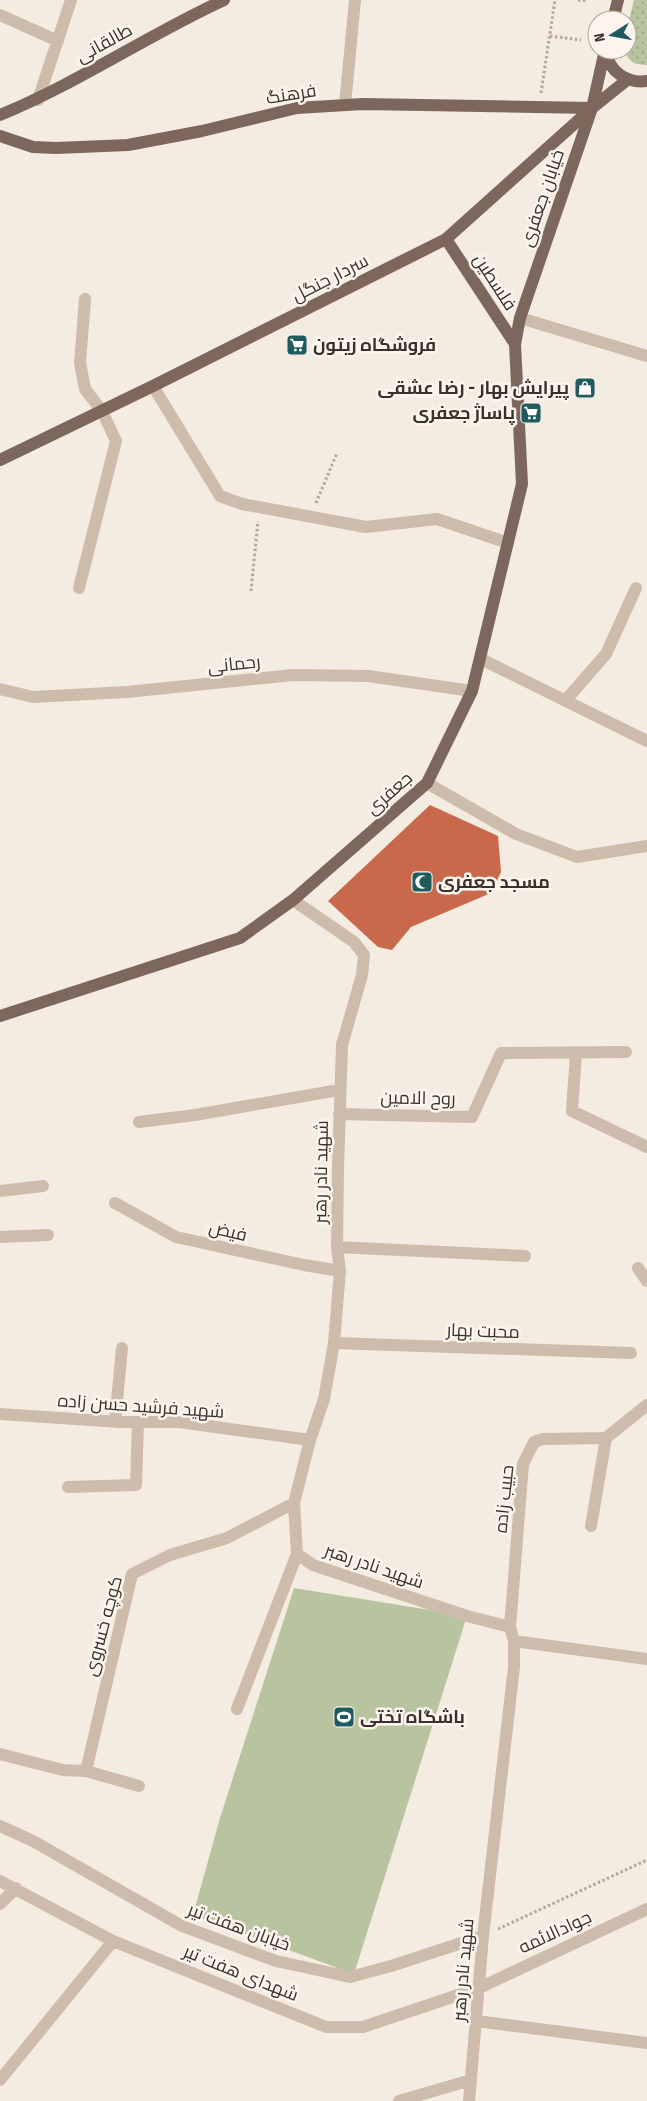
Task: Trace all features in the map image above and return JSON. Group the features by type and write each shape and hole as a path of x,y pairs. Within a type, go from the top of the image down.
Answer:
{"main road":[{"name":"طالقانی","path":"0,116 38,100 186,18 224,0"},
{"path":"592,108 603,60"},
{"path":"608,60 613,69 639,82"},
{"path":"592,108 639,82"},
{"name":"فرهنگ","path":"0,136 34,147 128,145 297,108 345,105 592,108"},
{"name":"سردار جنگل","path":"0,460 153,386 446,239 592,108"},
{"name":"خیابان جعفری","path":"515,344 520,318 592,108"},
{"name":"فلسطین","path":"446,239 515,344"},
{"name":"جعفری","path":"0,1016 240,938 294,900 427,783 472,691 522,484 515,344"}],"street":[{"path":"38,100 72,0"},
{"path":"345,105 355,0"},
{"path":"0,15 58,40"},
{"path":"79,588 116,441 102,411 85,389 80,363 85,299"},
{"path":"520,318 647,356"},
{"path":"153,386 220,496 260,508 366,527 437,519 508,543"},
{"path":"565,701 606,654 636,588"},
{"path":"481,659 647,741"},
{"name":"رحمانی","path":"0,689 33,697 127,692 293,675 368,676 472,691"},
{"path":"427,783 516,834 577,857 647,846"},
{"name":"شهید نادر رهبر","path":"294,900 354,942 364,955 362,975 342,1045 337,1247 340,1271 334,1343 324,1399 310,1440 294,1502 297,1554 313,1565 467,1616 510,1627 514,1641 514,1667 484,1936 469,2101"},
{"name":"روح الامین","path":"339,1114 472,1116 501,1053 576,1054 626,1052"},
{"path":"576,1054 572,1111 647,1147"},
{"path":"139,1122 194,1115 340,1090"},
{"path":"0,1191 43,1186"},
{"name":"فیض","path":"115,1204 176,1237 340,1271"},
{"path":"0,1237 48,1236"},
{"path":"337,1247 525,1256"},
{"path":"638,1268 647,1281"},
{"name":"محبت بهار","path":"334,1343 631,1353"},
{"path":"115,1422 122,1348"},
{"path":"591,1526 606,1438 647,1406"},
{"name":"شهید فرشید حسن زاده","path":"0,1414 115,1422 179,1422 310,1440"},
{"path":"68,1488 136,1486 138,1422"},
{"name":"حبیب زاده","path":"510,1627 523,1464 534,1442 543,1439 606,1438"},
{"name":"کوچه خسروی","path":"86,1771 132,1574 170,1556 227,1538 294,1502"},
{"path":"237,1709 297,1554"},
{"path":"514,1641 647,1659"},
{"path":"0,1754 63,1770 86,1771 139,1786"},
{"name":"خیابان هفت تیر","path":"0,1826 33,1841 182,1926 276,1961 350,1977 484,1936"},
{"name":"شهدای هفت تیر","path":"0,1881 113,1941 326,2026 363,2027 479,1988"},
{"path":"0,1904 16,1888"},
{"name":"جوادالائمه","path":"479,1988 647,1909"},
{"path":"0,2080 113,1941"},
{"path":"476,2021 647,2043"},
{"path":"399,2101 471,2080"}],"path":[{"path":"538,107 556,0"},
{"path":"578,0 587,1"},
{"path":"550,36 581,40"},
{"path":"309,518 338,454"},
{"path":"251,591 260,508"},
{"path":"484,1936 647,1860"}],"green space":[{"path":"634,0 647,0 647,65 631,60 637,60 637,10 632,10"},
{"name":"باشگاه تختی","path":"294,1588 467,1616 354,1974 193,1915 220,1818"}],"building":[{"name":"مسجد جعفری","path":"430,805 498,836 501,872 491,893 411,927 392,950 378,947 328,901"}],"place":[{"name":"فروشگاه زیتون","path":"297,345"},
{"name":"پیرایش بهار - رضا عشقی","path":"585,388"},
{"name":"پاساژ جعفری","path":"531,413"},
{"name":"مسجد جعفری","path":"422,882"},
{"name":"باشگاه تختی","path":"344,1717"}]}
